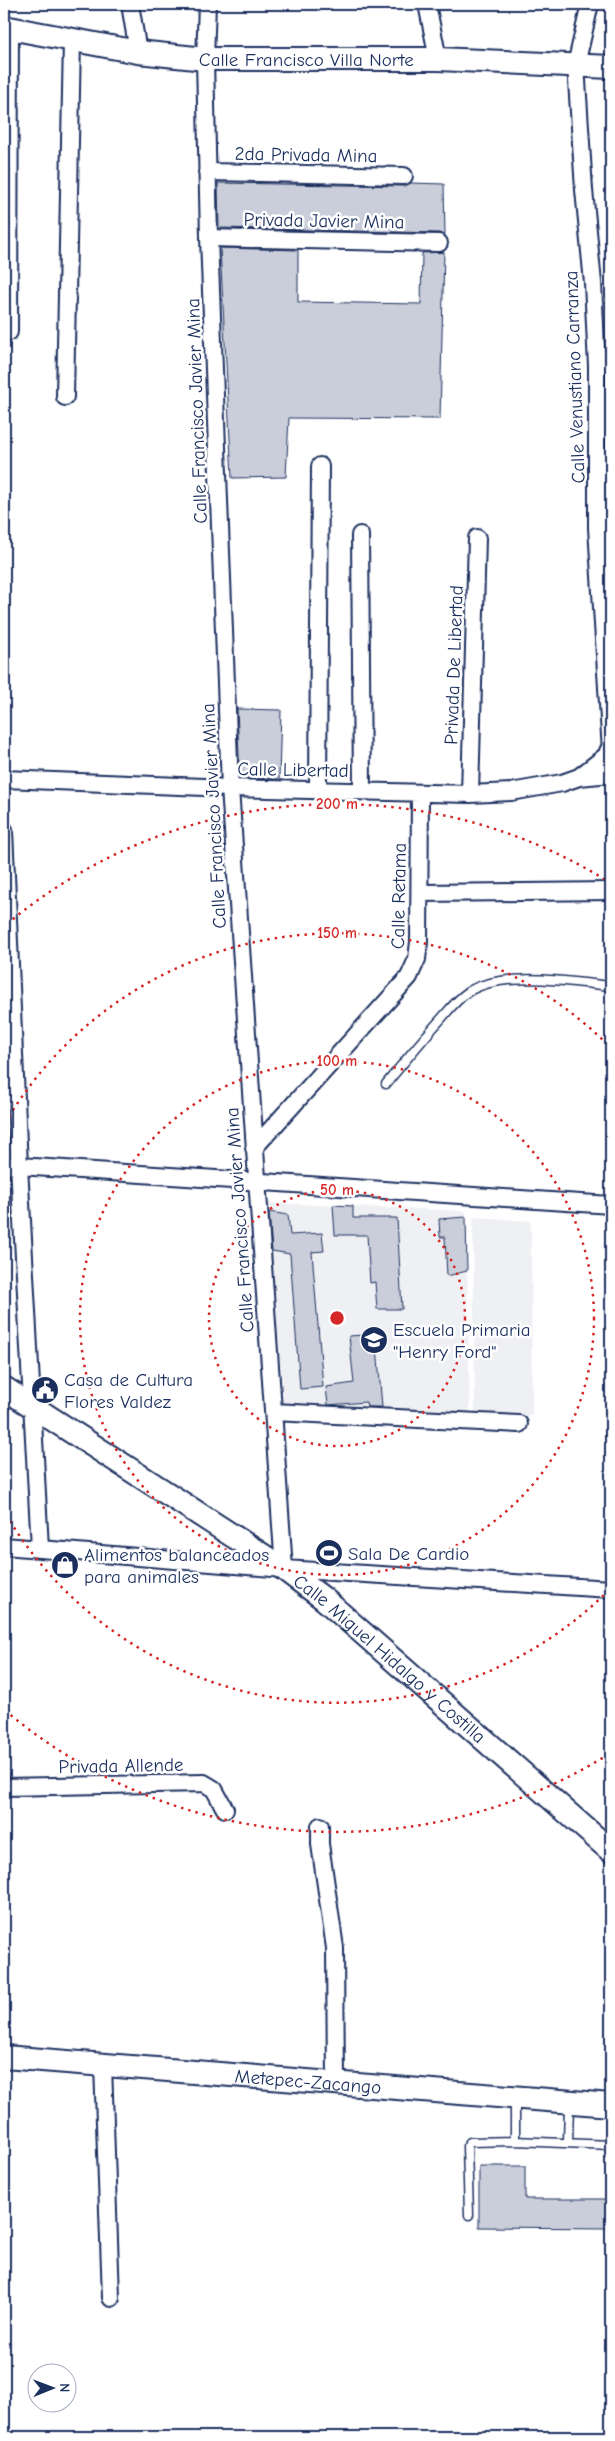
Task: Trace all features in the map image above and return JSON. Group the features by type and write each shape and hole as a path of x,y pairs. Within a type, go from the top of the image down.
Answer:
{"main road":[{"name":"Calle Francisco Villa Norte","path":"7,27 138,52 204,59 438,59 611,67"},
{"name":"Calle Miguel Hidalgo y Costilla","path":"4,1388 284,1569 324,1599 611,1851"},
{"name":"Metepec-Zacango","path":"4,2057 611,2105"}],"street":[{"path":"130,4 138,52"},
{"name":"Calle Francisco Javier Mina","path":"207,4 204,59 207,172 230,788 284,1569"},
{"path":"427,4 438,59"},
{"name":"Calle Venustiano Carranza","path":"590,4 576,65 596,357 604,528 611,752"},
{"path":"7,27 9,332"},
{"path":"65,397 72,40"},
{"name":"2da Privada Mina","path":"207,172 404,176"},
{"name":"Privada Javier Mina","path":"209,238 439,242"},
{"path":"318,790 320,466"},
{"path":"360,534 362,790"},
{"name":"Privada De Libertad","path":"470,794 476,538"},
{"name":"Calle Libertad","path":"579,777 611,752"},
{"name":"Calle Libertad","path":"4,779 230,788 470,794 535,788 579,777 611,774"},
{"name":"Calle Retama","path":"254,1148 409,977 417,959 419,942 420,793"},
{"path":"4,830 11,1165 32,1406 40,1548"},
{"path":"420,893 611,891"},
{"path":"11,1165 611,1205"},
{"path":"272,1412 519,1424"},
{"path":"4,1546 284,1569 611,1589"},
{"name":"Privada Allende","path":"4,1787 204,1783 214,1789 225,1809"},
{"path":"320,1826 320,1844 335,1948 336,2084"},
{"path":"103,2066 111,2298"}],"lane":[{"path":"386,1084 449,1010 469,990 490,983 512,980 554,980 611,986"},
{"path":"515,2098 515,2141"},
{"path":"568,2142 569,2102"},
{"path":"469,2216 468,2143 515,2141 611,2145"}],"shaded area":[{"name":"Escuela Primaria \"Henry Ford\"","path":"267,1203 466,1211 470,1414 284,1409"},
{"path":"473,1217 531,1221 532,1416 475,1416"}],"building":[{"path":"218,183 404,186 411,183 444,184 445,235 439,233 219,228"},
{"path":"220,248 298,250 298,302 421,304 422,253 444,252 440,419 289,418 286,477 232,478"},
{"path":"237,709 281,710 279,779 240,778"},
{"path":"333,1205 353,1206 353,1218 397,1218 402,1309 377,1309 375,1282 370,1283 367,1235 335,1235"},
{"path":"269,1212 288,1215 290,1235 322,1233 324,1251 312,1252 323,1387 300,1389 290,1254 272,1251"},
{"path":"466,1217 467,1271 447,1276 445,1237 440,1237 439,1219"},
{"path":"376,1334 382,1407 367,1407 366,1402 328,1405 326,1387 354,1383 349,1336"},
{"path":"479,2166 525,2166 525,2199 611,2199 611,2228 479,2227"}],"place":[{"name":"Escuela Primaria \"Henry Ford\"","path":"374,1340"},
{"name":"Casa de Cultura Flores Valdez","path":"45,1390"},
{"name":"Sala De Cardio","path":"329,1553"},
{"name":"Alimentos balanceados para animales","path":"65,1565"}]}
